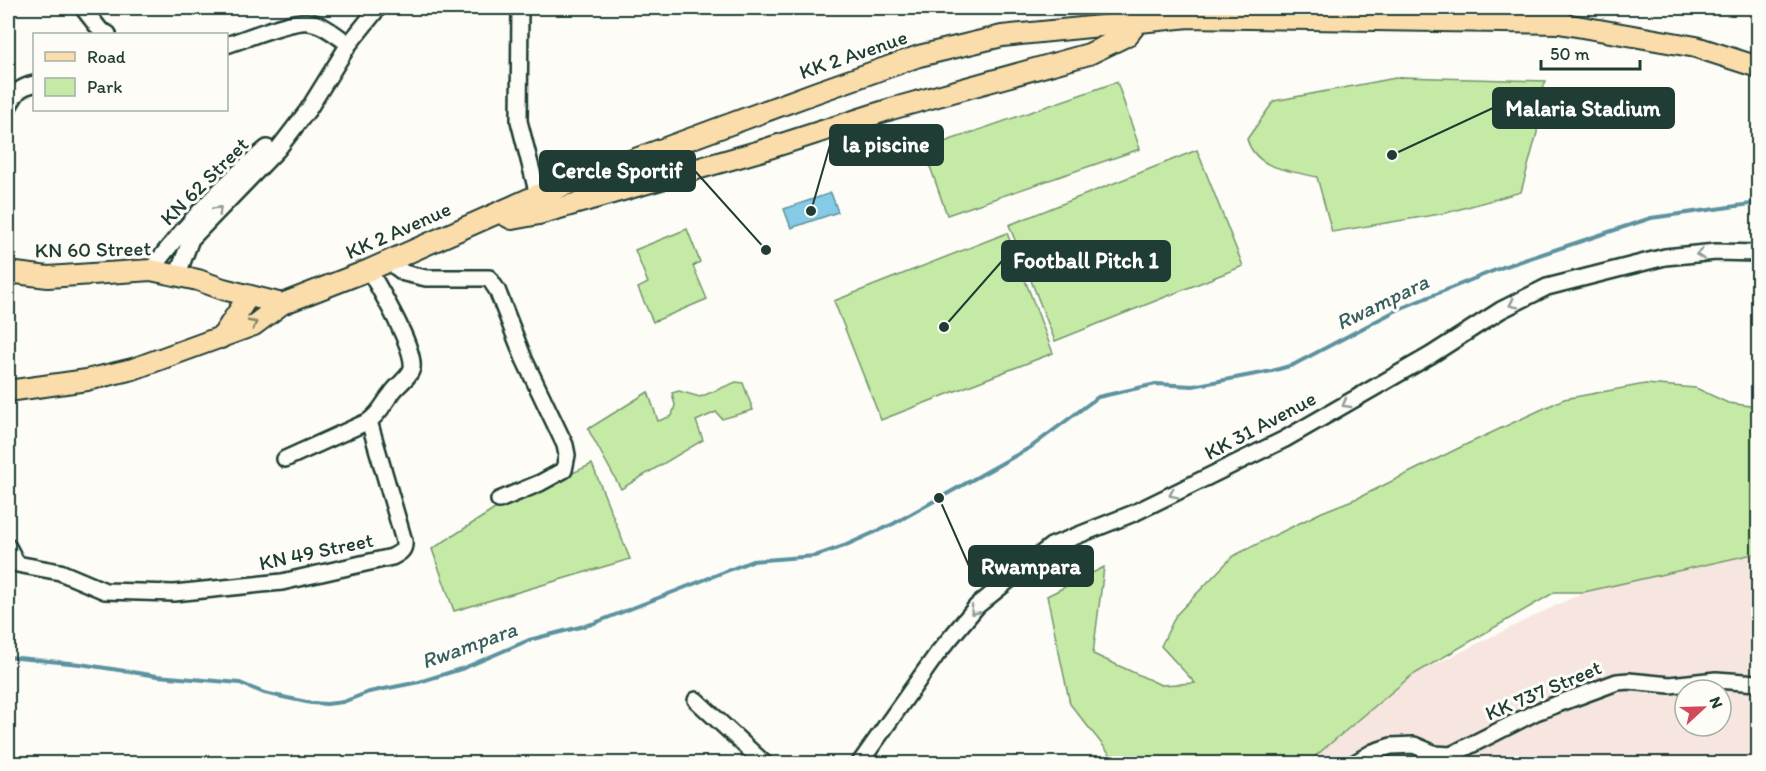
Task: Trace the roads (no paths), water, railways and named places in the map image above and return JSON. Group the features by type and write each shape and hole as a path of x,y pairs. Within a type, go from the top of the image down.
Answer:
{"main road":[{"name":"KK 2 Avenue","path":"8,391 87,380 133,369 221,338 254,325 282,304 369,270 538,195 817,92 940,50 1002,36 1138,22 1189,12 1561,15 1696,47 1758,67"},
{"path":"500,212 512,219 538,214 760,151 891,109 1089,54 1116,42 1128,34 1138,22"},
{"name":"KN 60 Street","path":"8,272 48,277 151,270 198,280 248,297"},
{"path":"221,338 248,297 282,304"}],"street":[{"path":"83,8 101,31 106,33"},
{"name":"KN 62 Street","path":"177,276 191,239 278,149 308,110 349,45 378,8"},
{"path":"520,8 519,121 538,195"},
{"path":"228,44 293,24 309,22 322,26 349,45"},
{"path":"8,107 23,86 33,84"},
{"name":"KN 62 Street","path":"151,270 176,237 214,196 249,163 294,128"},
{"name":"KK 31 Avenue","path":"859,764 937,654 977,606 1051,546 1134,513 1285,439 1431,355 1501,310 1547,287 1665,257 1716,252 1758,253"},
{"path":"389,261 404,273 426,278 479,276 489,278 497,290 524,359 565,445 567,455 564,470 499,500"},
{"path":"285,459 369,421 381,412 388,398 412,368 411,356 402,332 369,270"},
{"path":"8,386 30,388"},
{"name":"KN 49 Street","path":"8,547 17,564 60,572 105,591 174,593 282,582 392,557 401,553 405,547 404,541 369,421"},
{"name":"KK 737 Street","path":"1353,764 1373,752 1391,746 1414,745 1441,759 1536,712 1617,682 1670,685 1716,680 1758,683"},
{"path":"696,700 765,764"}],"water":[{"path":"831,193 838,212 791,228 784,209"}],"waterway":[{"name":"Rwampara","path":"8,657 80,664 157,676 240,683 264,693 311,703 343,702 369,692 419,682 464,668 529,640 592,624 752,561 815,556 844,546 893,524 1031,447 1098,397 1156,384 1193,386 1293,365 1399,309 1503,267 1651,218 1758,203"}],"place":[{"name":"Malaria Stadium","path":"1392,155"},
{"name":"la piscine","path":"811,211"},
{"name":"Cercle Sportif","path":"766,250"},
{"name":"Football Pitch 1","path":"944,327"},
{"name":"Rwampara","path":"939,498"}]}
